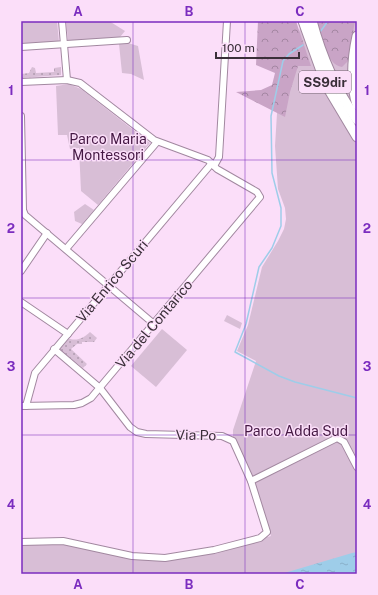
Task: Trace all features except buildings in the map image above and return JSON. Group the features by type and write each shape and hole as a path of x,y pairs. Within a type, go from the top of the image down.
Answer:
{"highway":[{"name":"SS9dir","path":"303,21 326,85 357,137"},
{"name":"SS9dir","path":"312,21 325,57 345,102 357,120"},
{"path":"357,36 352,73 353,91 357,105"}],"street":[{"path":"62,21 67,80"},
{"path":"21,82 67,80 80,83 157,142 205,158 213,164 219,159 227,21"},
{"path":"21,47 127,40"},
{"path":"21,116 24,214 154,324"},
{"path":"66,249 157,142"},
{"name":"Via del Contarico","path":"24,406 82,403 91,398 258,200 259,195 213,164"},
{"name":"Via Enrico Scuri","path":"24,406 35,373 213,164"},
{"path":"21,271 47,233"},
{"path":"21,302 68,334"},
{"path":"54,350 100,388"},
{"name":"Via Po","path":"21,542 63,541 132,556 164,558 214,550 264,536 267,530 263,517 251,481 233,441 222,436 146,434 137,432 127,423 100,388"},
{"path":"251,481 337,438 344,442 357,467"}],"green space":[{"path":"21,21 57,21 59,42 21,43"},
{"path":"66,21 109,21 125,31 120,37 70,41 68,40"},
{"path":"258,21 296,21 311,66 298,66 290,92 285,117 236,92 261,90 272,85 275,73 256,65"},
{"name":"Parco Adda Sud","path":"301,21 357,21 357,574 21,574 21,544 63,543 153,559 214,551 271,536 252,480 233,438 233,430 256,361 237,351 248,325 262,267 284,229 286,219 285,208 278,189 275,146 278,97 298,38"},
{"path":"317,21 355,21 348,61 342,67 336,65 328,55 322,41"},
{"path":"128,43 138,46 144,80 131,74 122,73 119,44"},
{"path":"32,67 35,68 36,73 54,72 54,68 61,67 61,75 21,78 21,74 29,73"},
{"name":"Parco Maria Montessori","path":"69,84 81,89 150,143 98,205 81,191 79,148 70,149 67,135 58,135 56,86"},
{"path":"85,204 94,210 82,224 75,221 74,212"},
{"path":"227,315 242,323 240,329 224,321"},
{"path":"162,329 187,350 156,387 131,366"},
{"path":"90,332 97,338 94,342 82,342 82,344 77,344 71,349 87,364 83,368 59,349 68,338 74,340 80,339"}],"water":[{"path":"357,552 357,574 281,574 352,553"}],"waterway":[{"path":"320,32 328,21"},
{"path":"303,45 289,54 283,61 271,116 272,173 281,208 281,226 272,248 259,267 246,324 235,352 279,376 295,382 357,398"}]}
